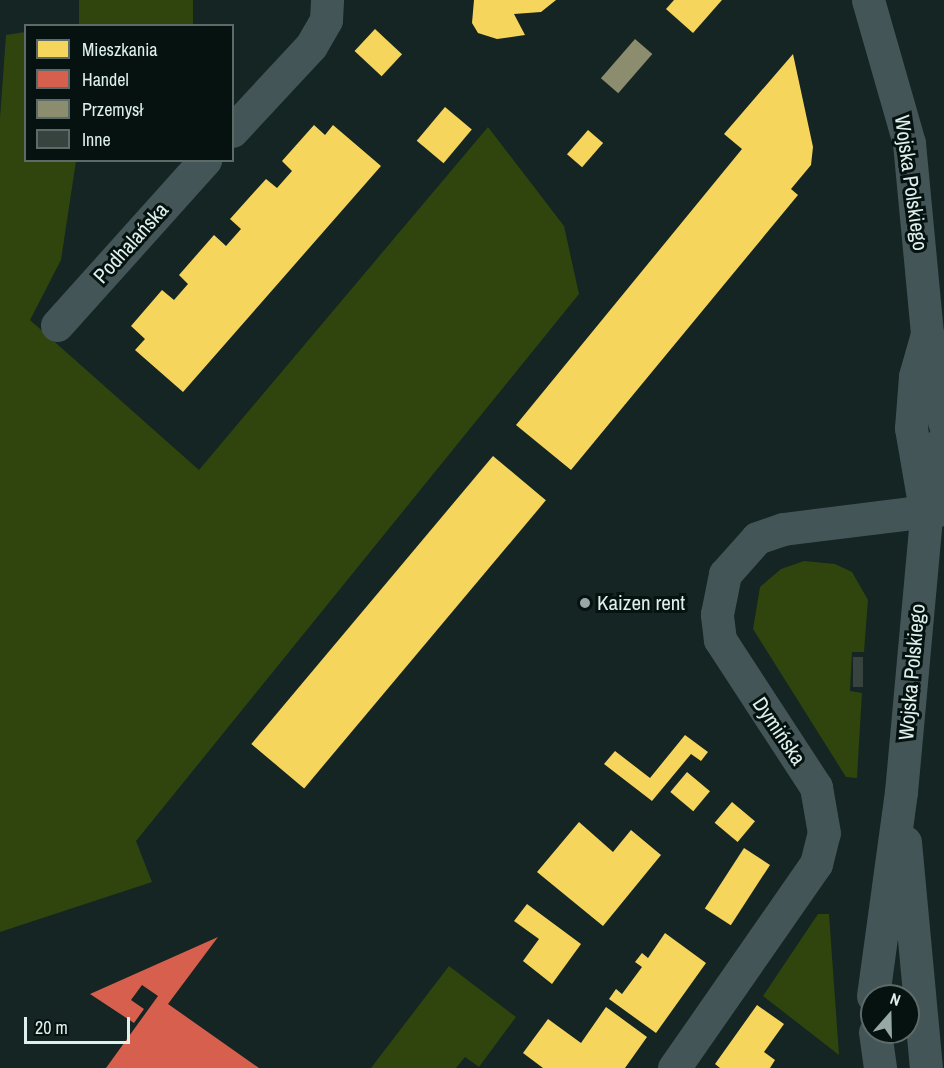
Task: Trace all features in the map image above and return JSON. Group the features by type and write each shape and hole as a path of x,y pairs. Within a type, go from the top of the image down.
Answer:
{"street":[{"path":"234,129 310,46 326,20 327,0"},
{"name":"Wojska Polskiego","path":"868,0 909,143 927,334 941,378 944,422"},
{"name":"Podhalańska","path":"57,325 203,162"},
{"name":"Wojska Polskiego","path":"927,334 915,376 911,428 935,512"},
{"name":"Wojska Polskiego","path":"875,984 943,463 944,439"},
{"name":"Dymińska","path":"674,1068 816,864 824,833 816,787 720,640 717,615 725,574 757,538 783,529 935,512"},
{"name":"Wojska Polskiego","path":"901,792 926,1068"},
{"path":"877,1044 880,1068"}],"green space":[{"path":"79,0 193,0 193,24 79,24"},
{"path":"24,32 24,162 76,162 61,260 30,320 199,470 488,127 564,226 579,294 136,841 152,882 0,932 0,118 6,35"},
{"path":"804,561 835,564 852,572 868,600 864,652 852,652 850,691 862,693 857,778 846,777 753,629 760,587 781,569"},
{"path":"818,914 829,914 839,1055 763,996"},
{"path":"449,966 516,1017 479,1067 465,1057 456,1068 371,1068"}],"building: Mieszkania":[{"path":"474,0 556,0 541,12 514,14 525,35 497,39 478,33 472,23"},
{"path":"674,0 722,0 693,33 666,9"},
{"path":"375,29 402,54 382,76 355,51"},
{"path":"793,54 813,147 811,165 791,189 798,195 571,470 516,425 742,149 724,134"},
{"path":"445,107 472,129 444,163 417,141"},
{"path":"314,125 325,135 333,125 381,166 183,392 135,350 145,339 131,326 162,290 174,300 188,284 179,275 214,235 226,246 241,229 230,219 266,179 277,188 292,171 282,161"},
{"path":"588,130 603,143 582,167 567,154"},
{"path":"493,456 546,500 304,788 251,744"},
{"path":"685,735 708,752 701,761 691,754 652,801 604,764 615,751 650,778"},
{"path":"687,772 710,791 693,811 670,792"},
{"path":"732,802 755,821 738,842 715,823"},
{"path":"579,822 613,852 631,830 661,855 603,926 537,872"},
{"path":"744,848 770,865 731,925 705,908"},
{"path":"527,904 581,944 552,984 523,961 539,939 514,921"},
{"path":"665,933 706,963 656,1033 609,999 616,989 622,994 642,967 635,962 642,953 648,958"},
{"path":"757,1005 784,1024 764,1052 775,1060 770,1068 720,1068 715,1064"},
{"path":"606,1007 647,1037 625,1068 543,1068 523,1053 548,1019 581,1043"}],"building: Handel":[{"path":"218,937 168,1004 259,1068 106,1068 158,996 142,985 131,1000 144,1009 134,1023 90,994"}],"building: Przemysł":[{"path":"635,39 652,54 618,93 601,78"}],"building: Inne":[{"path":"853,657 863,657 863,687 853,687"}],"place":[{"name":"Kaizen rent","path":"585,603"}]}
